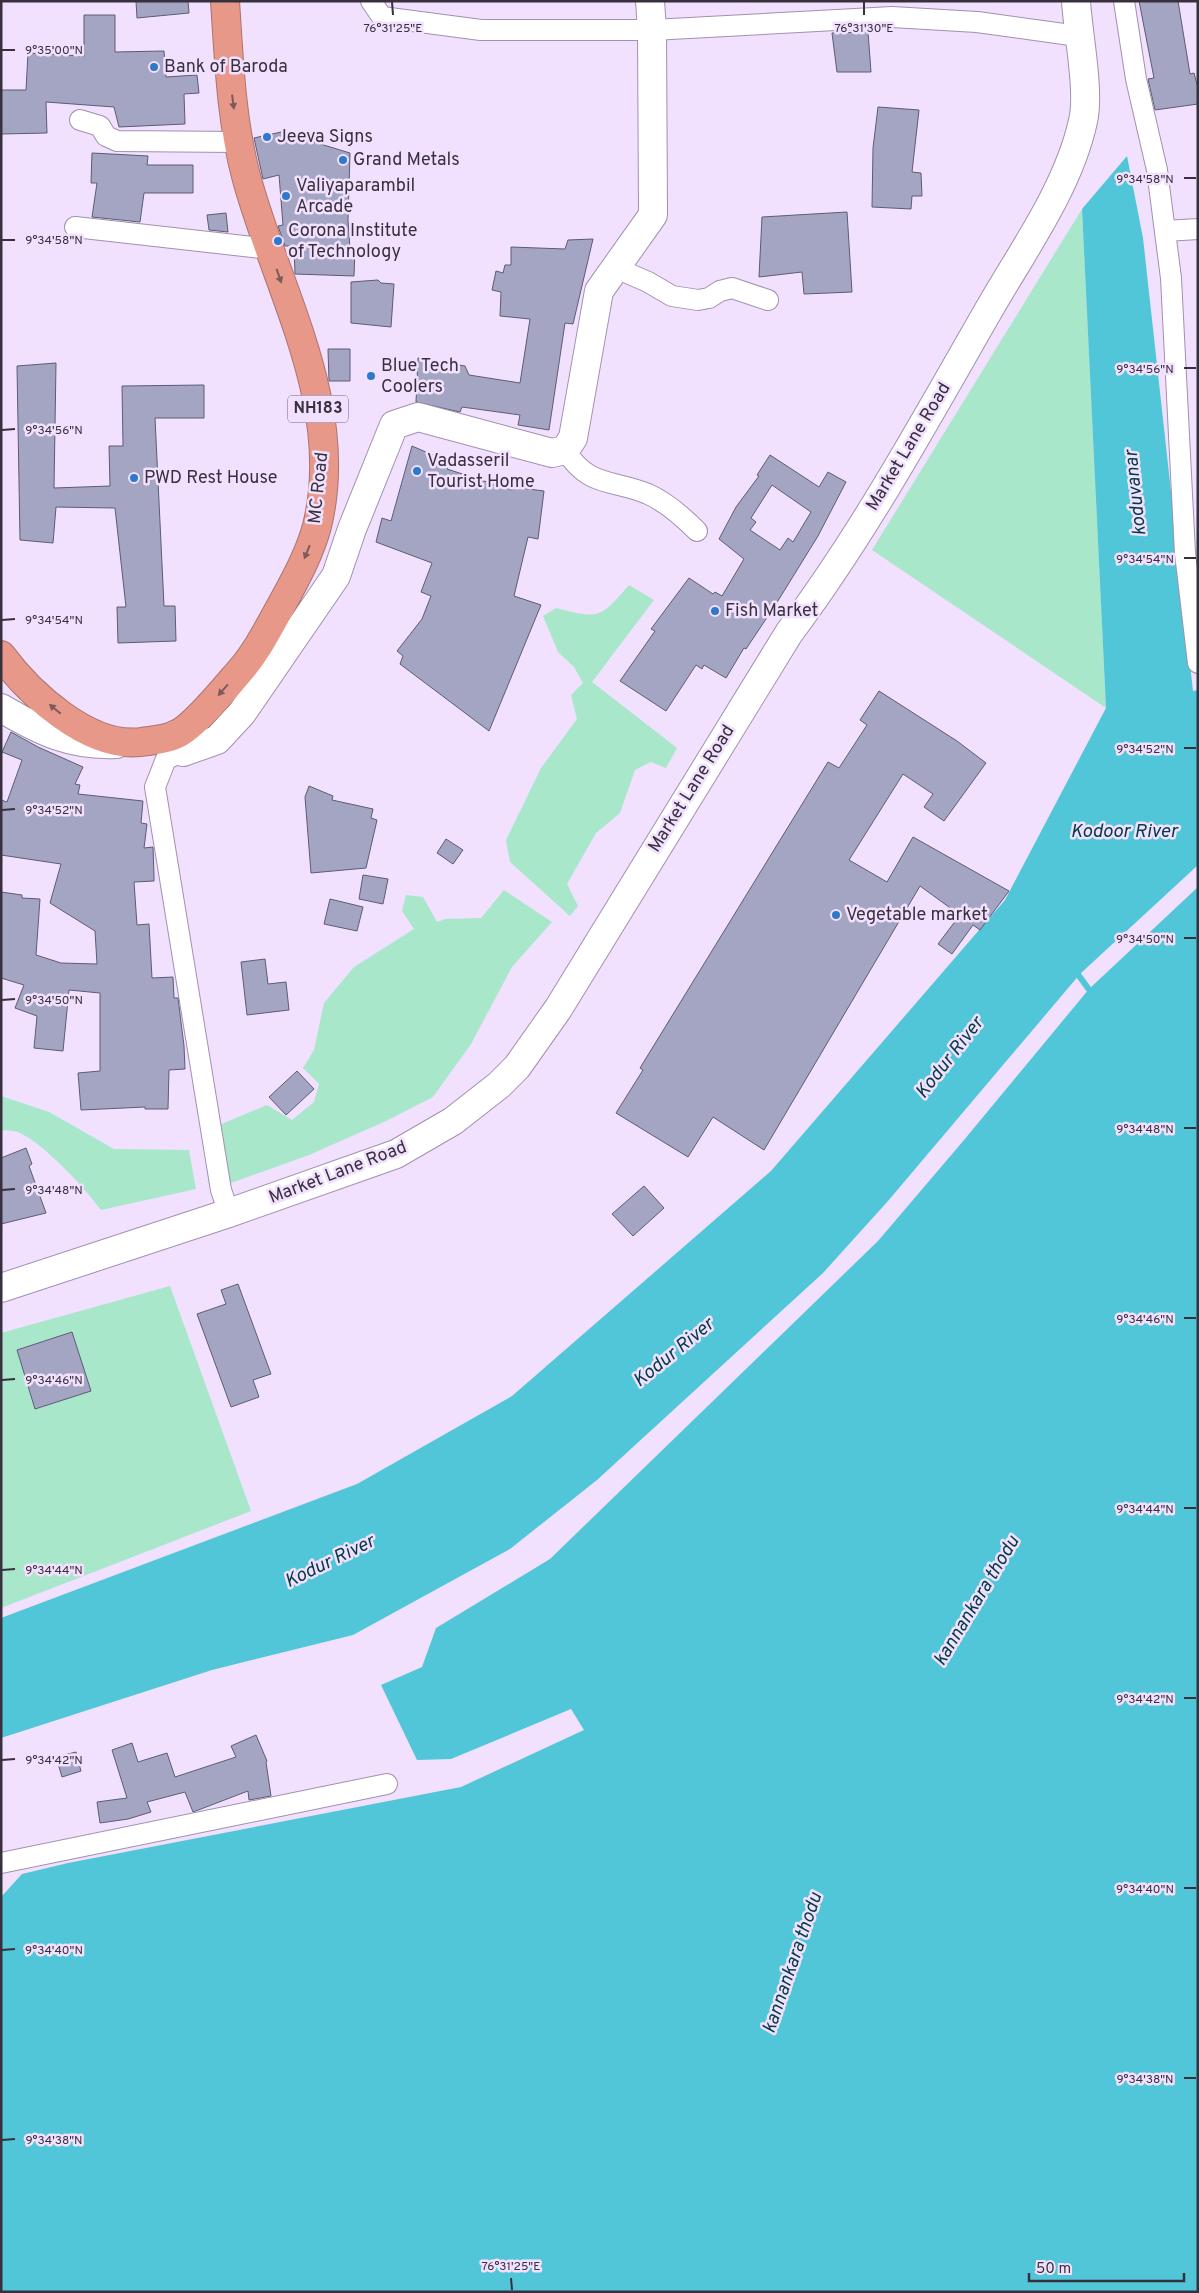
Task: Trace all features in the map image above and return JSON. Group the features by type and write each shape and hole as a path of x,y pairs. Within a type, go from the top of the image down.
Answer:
{"highway":[{"name":"MC Road","path":"1,655 17,677 65,718 99,736 130,743 179,744 186,729 217,698 250,659 291,587 317,526 325,465 322,430 307,362 246,177 238,142 230,82 225,1"}],"main road":[{"path":"179,744 217,740 242,714 336,576 352,529 394,426 418,417 552,453 565,450 573,438 599,291 653,215 652,30 650,1"},
{"name":"Market Lane Road","path":"1,1288 229,1214 396,1154 468,1110 499,1085 522,1060 558,1009 789,633 813,600 900,466 1053,199 1078,145 1084,118 1084,92 1076,1"},
{"path":"2,710 48,734 91,745 130,743"}],"street":[{"path":"371,1 382,17 481,30 652,30 892,17 977,22 1078,36"},
{"path":"1124,1 1136,79 1157,170 1171,278 1185,553 1198,663"},
{"path":"80,120 100,126 106,136 117,141 238,142"},
{"path":"75,227 270,249"},
{"path":"1165,232 1198,229"},
{"path":"616,268 648,282 672,296 698,300 709,298 720,291 732,288 768,300"},
{"path":"565,450 574,465 594,479 648,494 680,515 697,531"},
{"path":"179,744 166,759 154,787 221,1190 229,1214"},
{"path":"1,1863 387,1784"}],"green space":[{"path":"1082,209 1106,708 872,550"},
{"path":"629,585 654,600 592,682 677,748 666,768 651,762 635,770 620,813 596,833 567,884 578,906 570,916 510,862 506,840 541,768 577,719 571,695 583,683 574,667 558,652 543,616 556,608 581,614 590,615 598,613 611,604"},
{"path":"504,890 552,922 512,967 471,1044 433,1097 386,1121 309,1155 228,1184 217,1126 267,1105 292,1120 314,1102 319,1084 303,1068 314,1050 324,1003 354,967 414,929 402,911 406,895 423,897 437,922 445,919 481,918"},
{"path":"1,1096 49,1112 114,1149 189,1150 196,1189 101,1210 75,1179 41,1147 18,1132 1,1130"},
{"path":"170,1286 251,1511 1,1608 1,1333"}],"water":[{"name":"Kodoor River","path":"1127,156 1143,238 1193,691 1198,690 1198,865 1080,974 888,1201 823,1273 597,1480 510,1549 353,1635 212,1670 1,1738 1,1618 357,1484 512,1396 771,1171 1005,900 1106,708 1082,209"},
{"path":"1198,887 1198,2292 1,2292 1,1897 22,1874 68,1863 461,1787 584,1730 571,1709 451,1759 417,1760 381,1685 422,1667 436,1628 550,1559 878,1241 1089,989"}],"building":[{"path":"136,1 188,1 189,13 137,18"},
{"path":"1139,1 1178,1 1190,74 1194,73 1198,88 1198,104 1155,110 1148,79 1154,78"},
{"path":"84,15 115,15 115,52 164,51 166,77 197,75 199,93 184,94 185,124 119,127 114,107 46,102 47,133 1,134 1,90 26,90 28,53 84,56"},
{"path":"868,32 871,72 837,72 832,33"},
{"path":"878,107 919,110 912,172 921,173 922,196 912,196 911,209 872,207 873,148"},
{"path":"281,132 350,153 348,220 350,249 355,249 354,276 295,274 294,246 285,246 278,226 283,225 279,175 263,179 254,138"},
{"path":"92,153 148,156 147,165 193,165 193,193 144,193 140,222 92,217 97,183 91,183"},
{"path":"847,212 852,292 804,294 802,272 759,277 762,217"},
{"path":"226,213 228,232 209,230 207,215"},
{"path":"593,239 573,324 565,323 549,430 518,425 520,415 462,407 460,412 416,402 418,358 465,366 469,375 520,383 530,319 500,316 501,292 492,290 496,271 503,273 505,265 511,265 511,247 565,249 568,240"},
{"path":"378,280 381,283 394,284 391,327 351,323 351,282"},
{"path":"328,349 350,349 350,381 329,381"},
{"name":"PWD Rest House","path":"56,363 54,488 110,486 109,446 123,446 122,386 204,385 204,418 155,418 164,606 175,606 176,641 118,643 117,607 126,607 115,508 56,507 53,543 20,540 17,366"},
{"path":"412,446 449,462 447,469 512,490 513,487 544,491 538,539 528,537 514,596 541,605 489,731 400,664 403,656 397,651 422,619 431,596 421,592 432,563 376,542 382,518 391,521"},
{"path":"770,455 819,487 828,472 846,482 818,536 776,604 746,649 744,648 726,678 704,665 702,669 696,665 666,711 620,681 655,631 651,629 689,578 713,594 715,592 722,596 744,559 719,539 736,507 759,476 757,475","holes":["772,485 811,512 793,542 788,538 780,550 750,530 756,522 751,518"]},
{"path":"879,691 957,741 986,763 944,821 924,807 933,794 903,774 849,860 887,882 913,837 1009,891 980,930 973,925 952,954 938,944 960,915 920,886 764,1150 713,1117 688,1157 616,1113 643,1070 640,1068 828,762 839,768 867,725 860,720"},
{"path":"11,732 38,747 83,767 75,784 80,785 78,794 143,801 141,823 147,824 144,848 153,847 154,881 134,882 137,925 149,924 152,978 173,977 174,998 178,998 184,1046 185,1069 169,1070 168,1109 145,1109 145,1107 81,1110 78,1073 100,1071 100,993 69,990 63,1051 34,1048 37,1016 15,1008 24,985 1,978 1,892 22,895 22,898 40,899 36,955 61,963 97,964 95,931 50,903 61,864 1,855 1,800 7,802 22,760 2,752"},
{"path":"309,786 333,796 332,800 373,809 371,818 377,820 366,868 311,873 305,797"},
{"path":"446,839 463,850 453,864 437,853"},
{"path":"363,875 388,879 383,904 359,899"},
{"path":"330,899 363,907 357,931 324,924"},
{"path":"265,959 268,984 286,982 289,1010 247,1015 241,962"},
{"path":"297,1071 314,1089 286,1115 269,1097"},
{"path":"26,1148 32,1164 29,1166 46,1213 1,1224 1,1158"},
{"path":"644,1186 664,1208 633,1236 612,1214"},
{"path":"238,1284 271,1374 253,1380 259,1397 231,1407 197,1314 226,1304 221,1290"},
{"path":"72,1332 91,1391 35,1409 17,1350"},
{"path":"256,1735 267,1761 271,1796 249,1800 248,1791 193,1812 185,1792 147,1802 151,1812 128,1819 100,1823 97,1802 127,1798 112,1750 132,1743 138,1762 167,1753 175,1777 236,1757 231,1746"},
{"path":"76,1752 81,1771 62,1777 56,1757"}],"waterway":[{"name":"kannankara thodu","path":"1074,969 1093,995"}],"place":[{"name":"Bank of Baroda","path":"154,67"},
{"name":"Jeeva Signs","path":"267,137"},
{"name":"Grand Metals","path":"343,160"},
{"name":"Valiyaparambil Arcade","path":"286,196"},
{"name":"Corona Institute of Technology","path":"278,241"},
{"name":"Blue Tech Coolers","path":"371,376"},
{"name":"Vadasseril Tourist Home","path":"417,471"},
{"name":"PWD Rest House","path":"134,478"},
{"name":"Fish Market","path":"715,611"},
{"name":"Vegetable market","path":"836,915"}],"water label":[{"name":"koduvanar","path":"1136,493"},
{"name":"Kodur River","path":"950,1058"},
{"name":"Kodur River","path":"674,1353"},
{"name":"Kodur River","path":"330,1562"}]}
